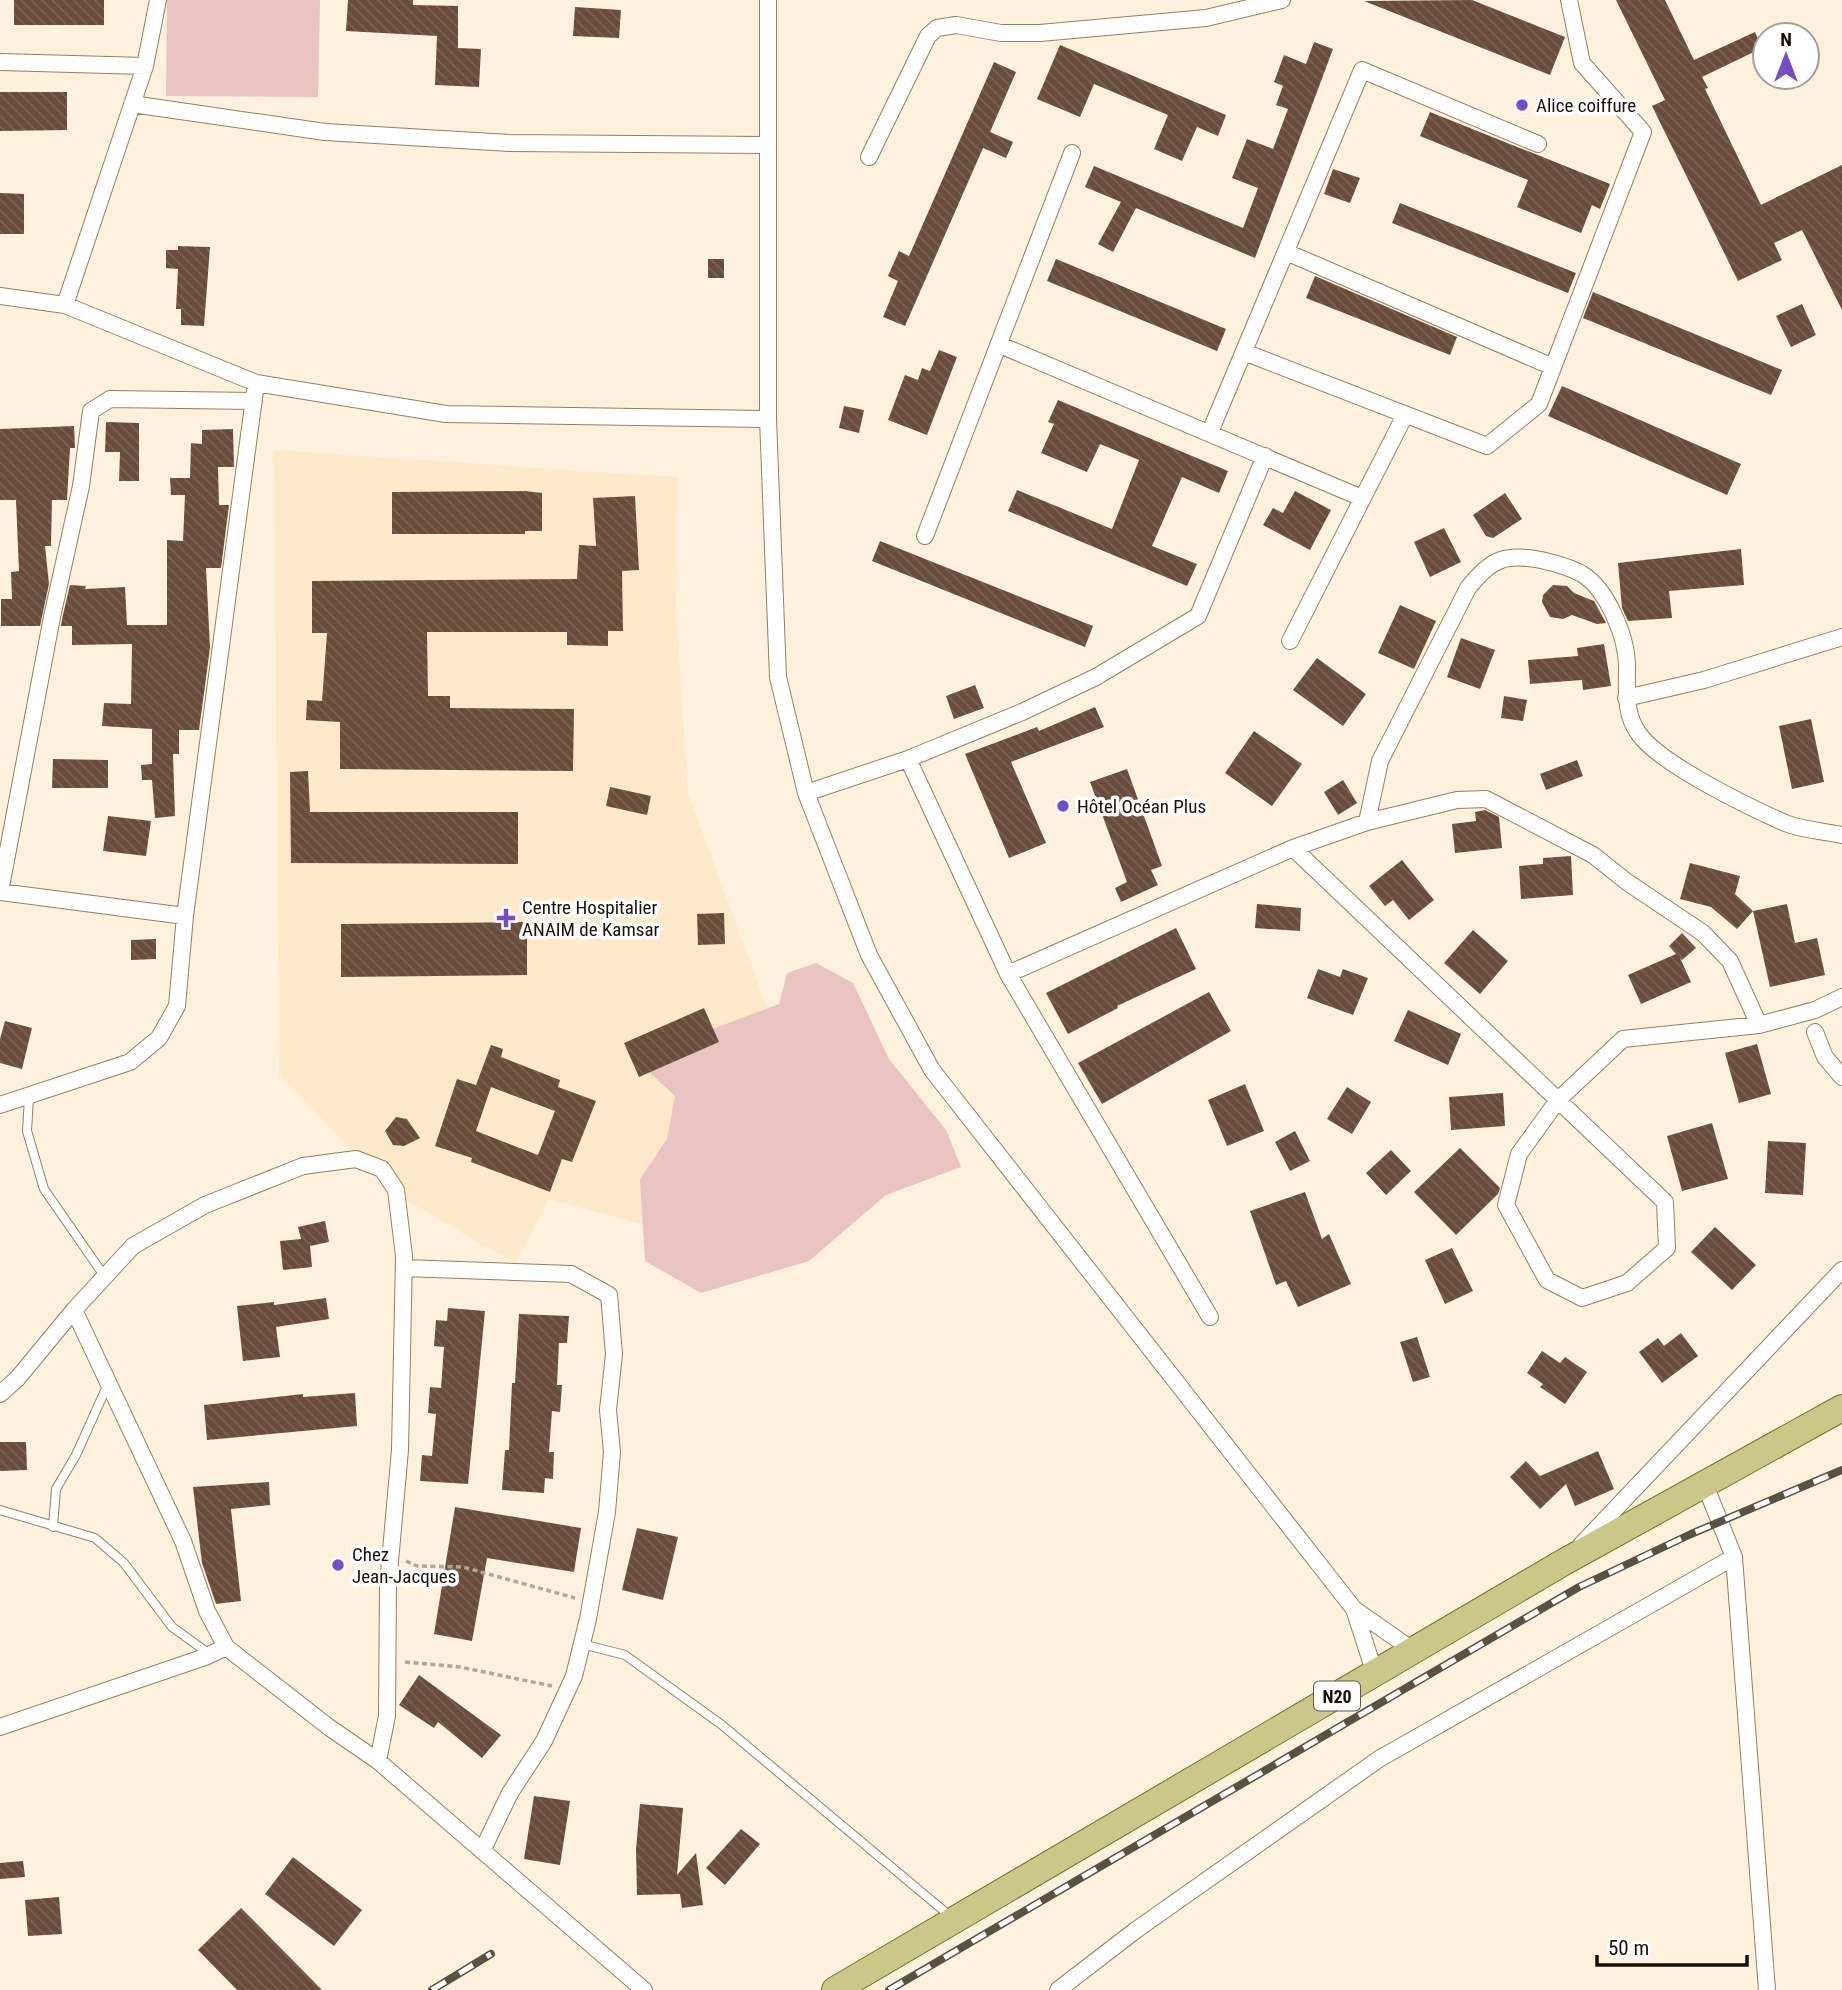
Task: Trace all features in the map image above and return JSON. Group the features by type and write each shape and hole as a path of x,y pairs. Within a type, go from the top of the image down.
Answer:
{"main road":[{"name":"N20","path":"835,1990 1564,1562 1842,1408"}],"street":[{"path":"65,305 145,66 158,0"},
{"path":"768,0 768,419 778,677 806,793 869,955 932,1070 1354,1609 1414,1651"},
{"path":"869,157 928,36 937,28 956,26 1001,33 1040,33 1206,18 1282,0"},
{"path":"1244,352 1487,446 1539,404 1643,132 1582,63 1569,0"},
{"path":"0,62 145,66"},
{"path":"1210,432 1362,70 1538,144"},
{"path":"132,104 351,134 510,143 767,145"},
{"path":"925,536 1072,153"},
{"path":"1286,253 1553,367"},
{"path":"0,296 65,305 256,383 446,414 768,419"},
{"path":"1000,345 1362,498"},
{"path":"0,1105 130,1062 159,1038 177,1006 186,916 256,383"},
{"path":"186,916 0,892 52,617 81,486 91,411 110,398 254,401"},
{"path":"1290,641 1405,415"},
{"path":"806,793 908,759 1022,712 1096,677 1199,615 1265,456"},
{"path":"1367,822 1380,761 1468,588 1488,564 1497,559 1526,557 1582,574 1595,586 1618,622 1625,641 1626,698 1638,734 1687,771 1787,824 1842,835"},
{"path":"1626,698 1704,680 1842,637"},
{"path":"908,759 1008,974 1210,1317"},
{"path":"1008,974 1293,848 1367,822 1457,800 1486,799 1507,807 1593,855 1627,882 1703,933 1730,961 1759,1026"},
{"path":"1293,848 1558,1100 1665,1202 1667,1248 1627,1283 1582,1298 1548,1280 1506,1205 1519,1154 1558,1100 1623,1039 1759,1026 1815,1010 1842,997"},
{"path":"1815,1032 1825,1057 1842,1077"},
{"path":"0,1394 17,1379 74,1310 133,1247 205,1205 303,1166 356,1159 382,1170 396,1190 404,1268 400,1450 391,1552 387,1716 378,1760"},
{"path":"404,1268 571,1274 609,1295 614,1354 608,1410 612,1452 607,1512 582,1644 568,1690 544,1741 510,1793 482,1851"},
{"path":"1564,1562 1842,1270"},
{"path":"74,1310 183,1541 207,1611 226,1647 330,1728 378,1760 644,1990"},
{"path":"1705,1485 1734,1557 1767,1990"},
{"path":"1058,1990 1136,1930 1379,1759 1734,1557"},
{"path":"1354,1609 1376,1674"},
{"path":"0,1727 211,1655 226,1647"}],"lane":[{"path":"29,1097 27,1131 44,1189 105,1277"},
{"path":"53,1527 56,1489 82,1443 109,1382"},
{"path":"0,1510 94,1538 124,1563 172,1628 211,1655"},
{"path":"582,1644 625,1655 722,1725 955,1920"}],"path":[{"path":"391,1552 417,1566 463,1567 591,1602"},
{"path":"387,1659 460,1667 568,1690"}],"shaded area":[{"path":"167,0 320,0 318,97 166,96"},
{"name":"Centre Hospitalier ANAIM de Kamsar","path":"274,450 678,477 676,606 688,793 780,1043 678,1234 549,1199 515,1264 392,1192 279,1075"},
{"path":"816,963 853,983 889,1059 946,1130 961,1167 886,1195 809,1261 701,1293 645,1261 640,1179 667,1139 675,1096 648,1071 654,1051 779,1004 787,973"}],"building":[{"path":"14,0 104,0 104,25 14,25"},
{"path":"348,0 413,0 413,5 458,6 458,48 481,49 479,87 435,85 437,36 346,31"},
{"path":"1472,0 1565,37 1550,75 1364,1"},
{"path":"1616,0 1665,0 1694,60 1751,34 1751,53 1702,77 1708,88 1705,89 1761,205 1842,165 1842,310 1802,230 1774,243 1782,260 1738,281 1652,106 1665,100"},
{"path":"575,7 621,10 619,38 573,36"},
{"path":"1314,42 1333,49 1255,258 1136,208 1113,252 1098,244 1121,202 1085,187 1094,166 1243,228 1258,188 1232,178 1247,139 1273,149 1288,109 1276,105 1283,86 1274,82 1284,55 1306,64"},
{"path":"1060,45 1226,115 1218,136 1197,127 1182,161 1154,149 1168,115 1094,84 1080,117 1037,99"},
{"path":"994,62 1016,72 990,132 1013,142 1006,158 983,148 905,326 883,317 898,281 888,276 899,251 909,256"},
{"path":"0,92 67,92 67,130 0,131"},
{"path":"1430,112 1610,184 1600,209 1592,205 1581,233 1517,207 1528,180 1420,136"},
{"path":"1333,169 1360,178 1350,203 1324,194"},
{"path":"0,193 24,194 24,234 0,234"},
{"path":"1400,203 1576,273 1568,293 1392,223"},
{"path":"178,246 210,247 204,326 181,325 181,309 176,309 178,269 166,268 166,250 178,250"},
{"path":"708,259 724,259 724,278 708,278"},
{"path":"1056,259 1226,329 1217,351 1047,281"},
{"path":"1315,276 1457,337 1450,355 1306,298"},
{"path":"1593,292 1782,370 1771,395 1583,318"},
{"path":"1802,304 1816,335 1791,347 1776,316"},
{"path":"939,350 957,357 927,435 888,420 905,375 918,380 922,368 930,371"},
{"path":"1562,386 1741,464 1727,495 1548,416"},
{"path":"1058,400 1228,471 1219,493 1182,477 1152,546 1197,564 1187,586 1008,511 1017,490 1112,529 1139,460 1100,444 1087,472 1041,453 1054,424 1048,422"},
{"path":"844,406 864,410 859,433 839,428"},
{"path":"106,422 139,423 139,481 119,481 120,452 105,452"},
{"path":"74,426 75,448 70,448 67,500 52,500 51,546 45,546 49,584 40,626 1,626 1,599 12,599 11,572 19,571 16,500 0,500 0,429"},
{"path":"233,429 234,467 218,467 219,505 229,505 221,568 206,568 210,648 199,730 179,730 179,754 173,754 175,816 155,818 152,780 142,780 141,765 152,764 152,729 102,726 104,703 131,704 132,644 72,645 72,626 61,626 62,619 70,585 86,586 85,589 125,587 127,625 167,625 167,540 183,541 185,495 171,495 170,478 190,478 191,443 202,444 202,430"},
{"path":"1295,491 1331,510 1310,550 1263,525 1273,508 1283,513"},
{"path":"392,492 542,493 542,531 525,531 525,534 392,534"},
{"path":"1505,493 1522,519 1493,538 1486,536 1473,515"},
{"path":"635,496 639,570 622,571 623,631 608,631 608,646 567,645 567,632 427,632 428,696 450,696 450,708 574,709 573,771 340,769 340,722 306,720 307,700 322,701 327,633 312,633 312,581 577,579 579,545 596,546 593,498"},
{"path":"1444,528 1461,562 1430,577 1414,542"},
{"path":"880,541 1093,626 1085,647 872,561"},
{"path":"1741,549 1744,585 1669,591 1672,618 1628,621 1622,608 1618,563"},
{"path":"1553,585 1567,586 1574,593 1594,601 1606,623 1597,624 1572,615 1563,619 1550,617 1542,602 1543,595"},
{"path":"1400,605 1436,621 1414,669 1378,653"},
{"path":"1461,638 1495,650 1480,689 1447,677"},
{"path":"1604,644 1611,686 1583,690 1582,680 1530,684 1528,660 1578,656 1577,648"},
{"path":"1317,658 1366,694 1343,726 1293,690"},
{"path":"975,685 984,708 954,719 946,696"},
{"path":"1504,696 1527,700 1523,721 1501,718"},
{"path":"1095,707 1104,727 1011,762 1046,843 1009,858 965,754 1037,727 1039,731"},
{"path":"1811,719 1824,782 1792,789 1779,726"},
{"path":"1254,731 1302,764 1272,806 1225,773"},
{"path":"53,759 108,760 108,788 52,788"},
{"path":"1577,760 1583,776 1546,790 1540,774"},
{"path":"1127,769 1162,866 1151,870 1158,885 1121,902 1115,888 1127,882 1090,782"},
{"path":"308,771 310,812 518,812 518,864 291,863 290,772"},
{"path":"1343,780 1357,803 1338,815 1324,792"},
{"path":"610,787 651,796 647,815 606,806"},
{"path":"1485,810 1499,817 1502,848 1455,853 1452,824 1476,821 1475,812"},
{"path":"108,816 151,821 146,856 103,851"},
{"path":"1571,856 1573,895 1521,899 1519,866 1543,864 1543,858"},
{"path":"1402,860 1434,900 1409,920 1393,900 1385,906 1369,886"},
{"path":"1690,863 1740,876 1735,894 1753,911 1737,929 1711,907 1680,899"},
{"path":"1257,904 1301,908 1300,931 1255,928"},
{"path":"1787,904 1795,943 1817,938 1825,975 1770,987 1753,911"},
{"path":"724,913 725,944 698,945 697,914"},
{"path":"527,922 527,975 341,977 341,924"},
{"path":"1176,928 1196,969 1117,1006 1118,1008 1068,1034 1046,993"},
{"path":"1473,930 1508,961 1480,994 1444,963"},
{"path":"1682,933 1696,948 1682,960 1680,958 1691,982 1641,1004 1628,975 1676,954 1669,946"},
{"path":"156,939 156,959 131,960 131,940"},
{"path":"1318,969 1340,977 1343,969 1368,978 1353,1015 1307,998"},
{"path":"1209,992 1231,1031 1102,1104 1078,1063"},
{"path":"704,1008 719,1042 639,1077 624,1043"},
{"path":"1408,1010 1461,1034 1448,1065 1394,1041"},
{"path":"5,1021 32,1028 22,1069 0,1063 0,1039"},
{"path":"1757,1044 1771,1094 1739,1103 1725,1053"},
{"path":"491,1045 503,1049 501,1057 560,1080 558,1087 596,1101 572,1162 562,1159 550,1192 471,1162 472,1158 435,1146 457,1079 476,1085","holes":["491,1087 555,1111 538,1155 476,1131"]},
{"path":"1245,1084 1264,1131 1227,1146 1208,1100"},
{"path":"1347,1087 1371,1102 1352,1134 1327,1119"},
{"path":"1503,1093 1505,1126 1451,1130 1449,1097"},
{"path":"396,1117 407,1119 420,1138 404,1146 393,1145 385,1131"},
{"path":"1712,1123 1728,1179 1682,1191 1667,1136"},
{"path":"1295,1131 1310,1161 1290,1171 1275,1142"},
{"path":"1768,1141 1806,1143 1803,1195 1765,1193"},
{"path":"1460,1148 1500,1188 1498,1194 1456,1235 1414,1192"},
{"path":"1391,1150 1411,1171 1386,1195 1366,1173"},
{"path":"1305,1192 1322,1239 1329,1234 1351,1284 1298,1307 1286,1281 1276,1285 1250,1211"},
{"path":"325,1221 329,1242 310,1246 312,1267 283,1270 280,1241 301,1239 298,1227"},
{"path":"1715,1227 1756,1265 1732,1290 1691,1252"},
{"path":"1452,1248 1473,1291 1445,1304 1425,1260"},
{"path":"326,1298 329,1319 276,1327 280,1357 243,1361 237,1306 274,1302 274,1305"},
{"path":"448,1308 485,1311 468,1484 420,1481 422,1455 432,1456 436,1414 428,1413 430,1387 441,1388 444,1347 434,1346 436,1320 447,1321"},
{"path":"519,1314 569,1316 567,1343 559,1343 557,1385 562,1385 560,1412 552,1411 549,1452 554,1452 553,1479 545,1478 544,1493 502,1490 505,1450 509,1450"},
{"path":"1681,1333 1698,1356 1662,1383 1639,1352 1658,1338 1664,1346"},
{"path":"1417,1337 1430,1377 1413,1382 1400,1342"},
{"path":"1542,1351 1560,1363 1565,1357 1587,1372 1565,1404 1540,1387 1543,1384 1527,1373"},
{"path":"355,1393 357,1426 207,1440 204,1405 303,1394 303,1397"},
{"path":"0,1442 26,1442 27,1470 0,1471"},
{"path":"1598,1451 1614,1489 1575,1506 1566,1484 1540,1509 1510,1477 1526,1461 1540,1476"},
{"path":"269,1482 270,1505 231,1509 241,1601 216,1604 202,1563 193,1487"},
{"path":"455,1507 581,1528 574,1572 487,1558 472,1641 434,1634"},
{"path":"637,1528 678,1537 663,1600 622,1590"},
{"path":"419,1675 501,1735 482,1758 438,1722 434,1728 399,1705"},
{"path":"534,1796 570,1801 560,1865 524,1859"},
{"path":"640,1804 683,1808 677,1875 696,1853 703,1905 682,1908 680,1894 637,1895 636,1849"},
{"path":"741,1829 760,1844 725,1885 706,1868"},
{"path":"293,1857 362,1910 334,1946 265,1894"},
{"path":"23,1861 25,1877 0,1879 0,1863"},
{"path":"59,1897 62,1934 28,1936 25,1900"},
{"path":"241,1908 322,1990 237,1990 198,1950"}],"railway":[{"path":"889,1990 1579,1587 1691,1534 1842,1470"},
{"path":"432,1990 491,1954"}],"place":[{"name":"Alice coiffure","path":"1522,105"},
{"name":"Hôtel Océan Plus","path":"1063,806"},
{"name":"Centre Hospitalier ANAIM de Kamsar","path":"506,918"},
{"name":"Chez Jean-Jacques","path":"338,1565"}]}
